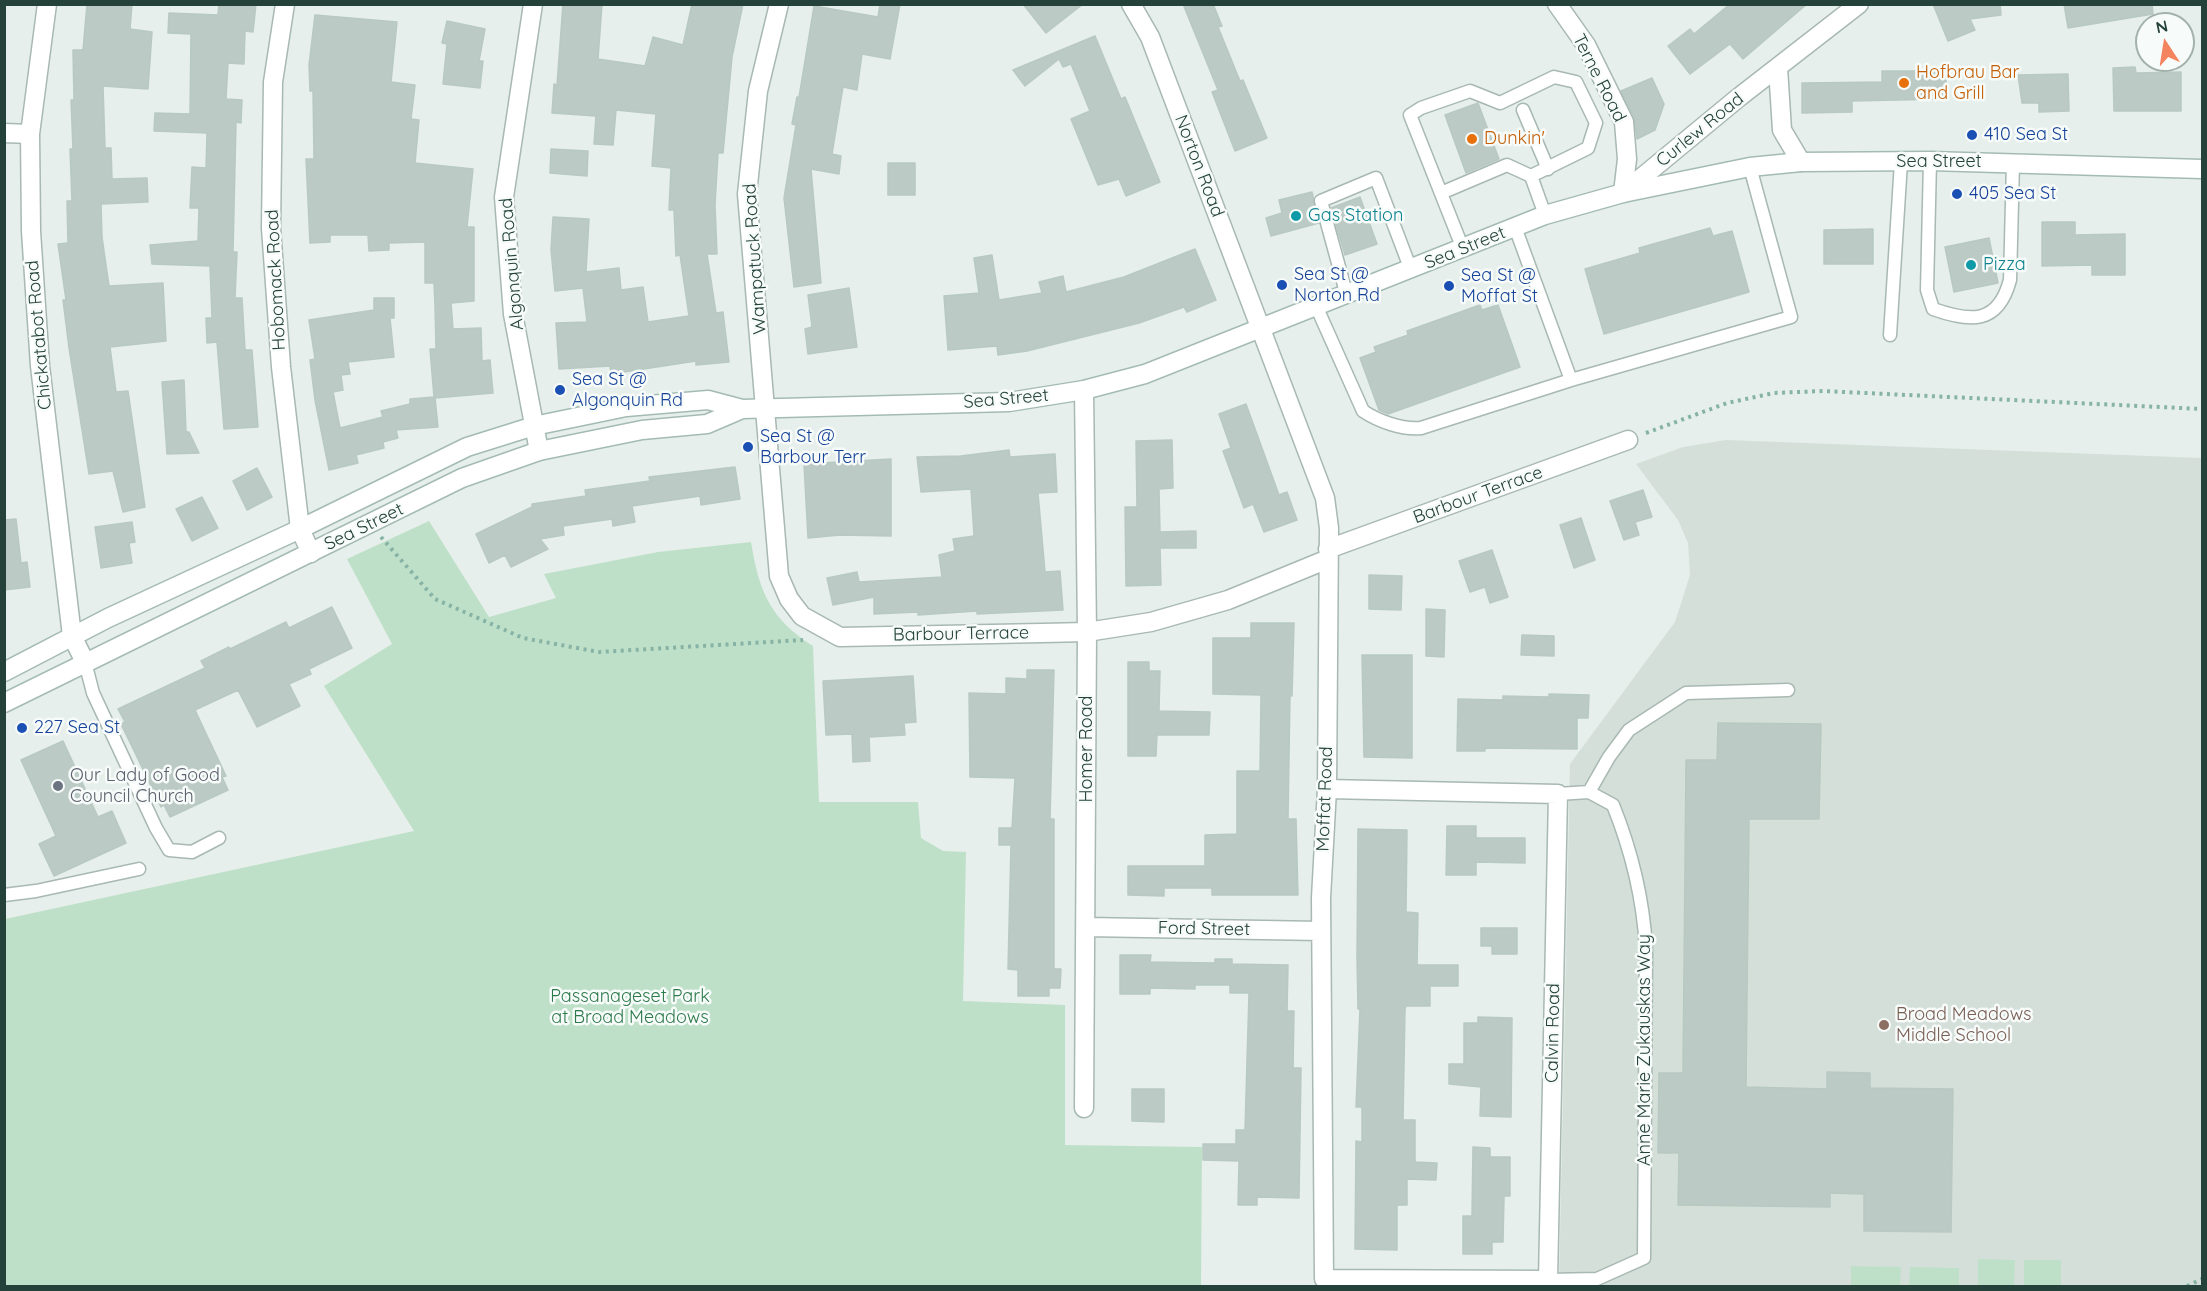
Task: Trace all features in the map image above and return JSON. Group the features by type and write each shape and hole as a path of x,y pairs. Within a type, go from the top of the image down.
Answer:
{"street":[{"name":"Chickatabot Road","path":"47,4 30,134 31,231 40,366 72,636 85,662"},
{"name":"Hobomack Road","path":"285,4 273,82 271,228 281,367 300,529 311,553"},
{"name":"Algonquin Road","path":"533,4 504,197 513,314 539,451"},
{"name":"Wampatuck Road","path":"767,407 747,194 758,91 779,4"},
{"name":"Norton Road","path":"1131,4 1150,37 1262,330"},
{"name":"Terne Road","path":"1557,4 1586,45 1624,122 1626,159 1623,194"},
{"name":"Curlew Road","path":"1623,194 1859,4"},
{"path":"1778,68 1782,130 1801,162"},
{"path":"4,133 30,134"},
{"name":"Sea Street","path":"4,703 462,478 539,451 642,430 708,424 742,409 1010,402 1084,390 1144,374 1262,330 1545,216 1623,194 1750,167 1801,162 1930,161 2202,169"},
{"name":"Moffat Road","path":"1262,330 1325,498 1329,528 1327,789 1321,931 1324,1279 1548,1280"},
{"name":"Homer Road","path":"1084,390 1087,632 1084,1108"},
{"name":"Sea Street","path":"4,672 72,636 300,529 467,447 534,426 626,407 708,399 742,409"},
{"path":"767,407 779,576 789,599 802,616 840,637"},
{"name":"Barbour Terrace","path":"840,637 1087,632 1151,622 1228,600 1328,554 1628,440"},
{"path":"1327,789 1558,794"},
{"name":"Calvin Road","path":"1548,1280 1558,794"},
{"name":"Ford Street","path":"1086,927 1321,931"}],"lane":[{"path":"1463,249 1410,115 1470,91 1500,103 1554,77 1576,82 1596,123 1588,148 1531,176"},
{"path":"1523,110 1548,169"},
{"path":"1930,161 1927,290 1933,309 1960,319 1991,313 2005,298 2010,280 2013,163"},
{"path":"1890,335 1901,162"},
{"path":"1440,193 1507,165 1531,176 1545,216"},
{"path":"1317,308 1363,411 1372,417 1395,424 1421,428 1571,380 1791,317 1750,167"},
{"path":"1347,296 1321,201 1376,178 1411,270"},
{"path":"1515,227 1571,380"},
{"path":"85,662 93,693 156,828 169,850 192,852 219,838"},
{"path":"1558,794 1589,792 1609,757 1629,730 1686,693 1788,690"},
{"name":"Anne Marie Zukauskas Way","path":"1548,1280 1597,1279 1644,1258 1646,948 1643,904 1636,870 1614,805 1589,792"},
{"path":"6,892 36,891 139,869"}],"path":[{"path":"1628,440 1727,403 1774,393 1823,392 2202,409"},
{"path":"370,525 435,599 523,638 599,652 840,637"},
{"path":"2187,1287 2202,1279"}],"shaded area":[{"name":"Broad Meadows Middle School","path":"1726,440 2202,458 2202,1286 1559,1286 1570,764 1675,622 1690,575 1688,543 1678,520 1636,464 1683,447"}],"green space":[{"name":"Passanageset Park at Broad Meadows","path":"429,521 489,617 556,598 544,574 658,552 751,542 758,575 769,602 786,625 813,646 819,802 918,802 921,838 943,851 966,852 963,1001 1065,1005 1065,1145 1202,1147 1201,1286 5,1286 5,919 414,831 324,686 392,644 347,559"},
{"path":"1978,1259 2015,1260 2014,1286 1978,1286"},
{"path":"2024,1260 2061,1260 2061,1286 2024,1286"},
{"path":"1851,1266 1901,1267 1900,1286 1851,1286"},
{"path":"1910,1267 1959,1268 1959,1286 1909,1286"}],"building":[{"path":"87,4 132,4 130,29 152,32 148,89 103,86 105,148 111,148 112,179 147,178 148,202 101,204 102,237 109,286 163,283 166,341 110,347 116,392 128,391 145,507 123,512 113,471 89,474 69,348 63,300 66,300 58,244 68,243 67,201 72,201 70,149 73,149 71,100 74,100 73,50 83,50"},
{"path":"219,4 256,4 253,32 245,31 244,64 228,63 226,99 242,100 241,123 236,122 233,252 237,252 235,298 242,298 245,350 252,350 258,427 224,429 217,342 207,343 206,318 212,318 210,266 152,264 150,245 198,241 199,208 190,208 192,167 206,168 207,133 154,131 155,113 190,114 191,34 168,33 169,13 218,15"},
{"path":"563,4 602,4 598,59 645,66 653,37 683,45 692,4 743,4 732,57 723,153 718,153 715,205 717,254 707,254 716,313 723,312 729,362 696,365 696,361 611,374 610,366 559,369 556,323 587,322 583,288 555,291 551,250 553,217 589,219 586,272 619,268 621,290 643,287 648,322 689,316 680,255 676,256 674,210 669,210 671,168 652,166 656,114 616,110 613,145 594,144 596,116 552,113 554,84 557,85"},
{"path":"880,4 900,4 890,59 862,54 857,90 843,87 832,154 841,156 839,174 811,169 821,283 794,287 784,198 796,125 792,124 797,97 799,97 814,6 878,17"},
{"path":"1023,4 1083,4 1046,33"},
{"path":"1183,4 1213,4 1222,26 1218,27 1267,138 1235,151 1212,92 1218,90"},
{"path":"1730,4 1807,4 1743,59 1730,44 1690,74 1668,46 1690,29 1694,34"},
{"path":"1933,4 2000,4 2001,15 1970,19 1975,30 1948,41"},
{"path":"2064,4 2152,4 2153,12 2135,12 2135,17 2068,28"},
{"path":"315,15 397,22 391,82 415,85 411,119 419,120 415,163 473,169 467,227 474,227 474,301 451,303 453,329 481,328 482,361 490,360 493,393 435,398 438,427 396,430 398,438 383,442 384,448 356,455 358,463 329,470 315,400 310,360 315,359 309,320 374,310 374,298 394,298 394,318 390,318 394,357 348,362 350,374 341,375 343,390 333,392 340,428 383,417 381,411 410,404 410,399 434,397 430,349 436,349 435,305 434,283 425,283 425,242 389,243 389,250 369,251 368,235 330,235 330,242 310,243 306,159 314,159 313,91 310,91 309,65"},
{"path":"447,21 485,29 479,61 483,61 480,88 443,84 447,44 442,43"},
{"path":"1095,36 1121,99 1125,97 1160,182 1126,196 1119,179 1098,185 1071,119 1090,111 1071,64 1063,67 1059,59 1025,86 1013,70"},
{"path":"2135,67 2136,73 2181,72 2181,111 2114,111 2113,68"},
{"path":"1882,71 1946,71 1946,99 1852,101 1852,112 1802,113 1802,83 1882,82"},
{"path":"2068,74 2069,111 2039,112 2039,103 2022,103 2018,75"},
{"path":"1652,78 1664,104 1655,130 1637,139 1634,117 1621,91"},
{"name":"Dunkin'","path":"1478,103 1499,159 1466,173 1445,115"},
{"path":"551,149 588,151 587,176 550,173"},
{"path":"888,163 915,163 915,195 888,195"},
{"name":"Gas Station","path":"1312,192 1319,223 1271,236 1266,218 1282,213 1279,200"},
{"path":"1360,197 1377,244 1345,255 1331,208"},
{"path":"2042,222 2075,222 2075,235 2125,234 2125,275 2092,275 2092,265 2042,266"},
{"path":"1710,228 1713,236 1732,231 1749,292 1604,334 1585,269 1640,253 1639,248"},
{"path":"1873,229 1873,264 1824,264 1824,230"},
{"name":"Pizza","path":"1989,238 1998,283 1954,292 1945,247"},
{"path":"1195,249 1216,300 1187,312 1184,307 1139,323 1027,351 998,355 997,346 948,350 944,296 979,293 974,258 992,255 999,300 1042,293 1039,282 1063,276 1066,292 1124,277"},
{"path":"849,288 857,347 808,354 805,329 812,327 808,295"},
{"path":"1480,305 1482,310 1498,305 1520,367 1388,414 1379,410 1360,358 1376,352 1374,347 1408,335 1407,331"},
{"path":"184,380 186,432 189,432 199,453 167,454 162,382"},
{"path":"1246,404 1279,495 1287,492 1297,520 1264,532 1253,504 1244,508 1223,451 1231,448 1219,414"},
{"path":"1172,440 1173,488 1159,489 1160,532 1196,531 1196,548 1160,548 1161,585 1126,586 1125,507 1137,507 1136,441"},
{"path":"1009,450 1010,457 1055,454 1057,492 1038,493 1045,572 1060,571 1063,610 977,614 977,611 918,615 918,612 874,614 874,597 833,605 827,578 857,572 859,582 942,577 939,555 955,551 953,539 974,536 971,489 921,492 917,457 961,456"},
{"path":"891,459 891,536 840,535 808,538 804,464"},
{"path":"735,467 740,499 701,505 700,496 632,506 635,522 613,526 612,519 563,526 564,535 540,539 548,549 511,567 505,555 489,563 476,534 532,507 532,504 586,496 585,490 650,481 649,477"},
{"path":"257,468 272,497 247,510 233,481"},
{"path":"1643,490 1652,517 1635,522 1639,535 1624,540 1610,501"},
{"path":"202,497 218,528 192,541 176,509"},
{"path":"1581,518 1595,560 1574,568 1560,525"},
{"path":"16,519 21,563 27,562 30,587 4,590 4,520"},
{"path":"132,522 135,542 129,543 132,563 101,568 95,527"},
{"path":"1492,550 1508,597 1490,603 1485,587 1470,592 1459,561"},
{"path":"1369,575 1402,576 1401,610 1369,609"},
{"path":"332,607 352,648 309,669 311,674 289,684 300,706 257,727 238,690 195,710 226,776 222,777 228,790 170,817 164,805 161,807 121,724 125,722 118,709 205,668 201,661 229,647 230,649 286,622 289,628"},
{"path":"1426,609 1445,610 1444,657 1426,656"},
{"path":"1251,623 1294,623 1288,819 1296,819 1298,895 1212,895 1212,888 1164,888 1164,896 1128,895 1128,866 1205,866 1205,835 1237,834 1237,771 1260,771 1261,695 1213,694 1213,638 1251,638"},
{"path":"1522,635 1554,636 1554,656 1521,655"},
{"path":"1362,655 1412,655 1412,758 1364,757"},
{"path":"1128,662 1149,662 1149,671 1160,671 1159,711 1210,712 1209,735 1157,735 1156,756 1128,756"},
{"path":"1027,670 1054,670 1050,819 1054,819 1054,969 1061,969 1060,988 1049,988 1049,996 1018,996 1018,970 1008,969 1011,845 999,845 999,828 1012,828 1015,778 970,777 969,693 1006,694 1006,678 1027,679"},
{"path":"913,676 916,722 904,723 905,735 869,737 870,761 853,762 852,734 826,735 823,681"},
{"path":"1549,694 1589,695 1588,718 1577,718 1577,749 1485,748 1485,751 1457,751 1458,699 1503,700 1503,696 1549,697"},
{"path":"1718,723 1821,724 1819,819 1749,819 1746,1087 1827,1089 1827,1072 1870,1073 1870,1088 1953,1089 1951,1232 1864,1231 1864,1194 1830,1193 1830,1207 1678,1205 1679,1153 1658,1153 1659,1073 1683,1073 1686,760 1717,760"},
{"name":"Our Lady of Good Council Church","path":"63,741 98,817 112,811 126,843 54,876 39,844 56,836 21,760"},
{"path":"1447,826 1476,826 1476,838 1525,838 1525,863 1476,862 1476,875 1446,875"},
{"path":"1358,829 1407,830 1406,912 1418,913 1417,965 1458,965 1458,986 1430,986 1430,1006 1406,1006 1405,1009 1403,1120 1415,1120 1415,1162 1437,1163 1436,1180 1407,1179 1407,1205 1397,1205 1397,1250 1355,1249 1356,1141 1362,1142 1362,1107 1356,1107 1360,1009 1358,1009 1357,957"},
{"path":"1481,928 1517,928 1517,954 1492,954 1492,946 1481,946"},
{"path":"1120,955 1151,955 1150,962 1215,963 1215,959 1232,959 1232,964 1288,965 1287,1011 1294,1011 1293,1068 1301,1068 1299,1198 1257,1197 1257,1205 1238,1205 1239,1161 1203,1160 1203,1144 1236,1144 1236,1130 1245,1130 1249,993 1230,993 1230,985 1195,985 1195,989 1150,988 1150,994 1120,994"},
{"path":"1478,1017 1512,1018 1511,1117 1480,1116 1481,1087 1449,1084 1449,1064 1464,1064 1464,1023 1478,1023"},
{"path":"1132,1089 1164,1089 1164,1122 1132,1121"},
{"path":"1473,1147 1490,1148 1490,1157 1510,1157 1510,1196 1504,1196 1503,1242 1492,1242 1492,1254 1463,1254 1463,1216 1472,1216"}],"place":[{"name":"Hofbrau Bar and Grill","path":"1904,83"},
{"name":"410 Sea St","path":"1972,135"},
{"name":"Dunkin'","path":"1472,139"},
{"name":"405 Sea St","path":"1957,194"},
{"name":"Gas Station","path":"1296,216"},
{"name":"Pizza","path":"1971,265"},
{"name":"Sea St @ Norton Rd","path":"1282,285"},
{"name":"Sea St @ Moffat St","path":"1449,286"},
{"name":"Sea St @ Algonquin Rd","path":"560,390"},
{"name":"Sea St @ Barbour Terr","path":"748,447"},
{"name":"227 Sea St","path":"22,728"},
{"name":"Our Lady of Good Council Church","path":"58,786"},
{"name":"Broad Meadows Middle School","path":"1884,1025"}]}
